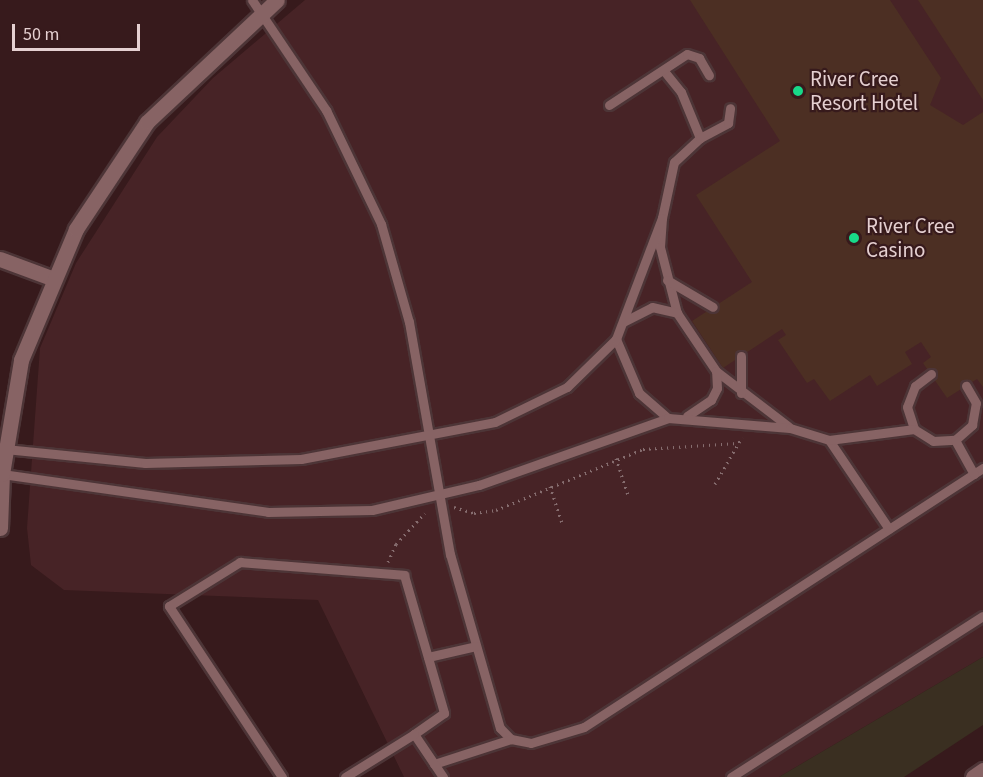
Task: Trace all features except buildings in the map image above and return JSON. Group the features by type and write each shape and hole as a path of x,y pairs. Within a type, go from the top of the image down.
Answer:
{"street":[{"path":"0,528 5,449 21,360 51,278 110,172 147,122 256,6 277,0"},
{"path":"0,259 51,278"},
{"path":"973,777 983,770"}],"lane":[{"path":"256,6 326,110 374,206 397,269 441,508 476,646 500,728 511,739"},
{"path":"609,105 687,54 699,58 709,75"},
{"path":"664,71 681,92 700,138"},
{"path":"5,449 145,463 301,459 429,438 532,407 567,387 616,339 626,321 662,218 674,162 700,138 728,123 730,108"},
{"path":"662,218 667,280 677,313 716,371 741,393 790,428"},
{"path":"667,280 713,307"},
{"path":"626,321 652,307 677,313"},
{"path":"616,339 639,393 668,418"},
{"path":"741,356 741,393"},
{"path":"685,417 711,400 717,388 716,371"},
{"path":"914,429 909,396 931,374"},
{"path":"2,474 268,512 372,510 438,494 668,418 685,417 790,428 829,440 914,429 933,441 955,440 976,414 966,386"},
{"path":"829,440 889,529"},
{"path":"955,440 974,474"},
{"path":"434,764 511,739 531,743 584,727 983,468"},
{"path":"282,777 169,606 240,562 404,575 444,713 345,777"},
{"path":"731,777 983,616"},
{"path":"428,657 476,646"},
{"path":"414,734 443,777"}],"path":[{"path":"715,484 749,423"},
{"path":"388,562 422,513 441,508 496,510 616,458 670,444 738,443"},
{"path":"616,458 628,494"},
{"path":"550,486 562,523"}],"shaded area":[{"path":"305,0 983,0 983,657 779,777 404,777 318,600 64,590 31,565 27,528 40,348 76,263 157,137 213,78"},
{"path":"983,657 983,725 904,777 779,777"}],"place":[{"name":"River Cree Resort Hotel","path":"798,91"},
{"name":"River Cree Casino","path":"854,238"}]}
